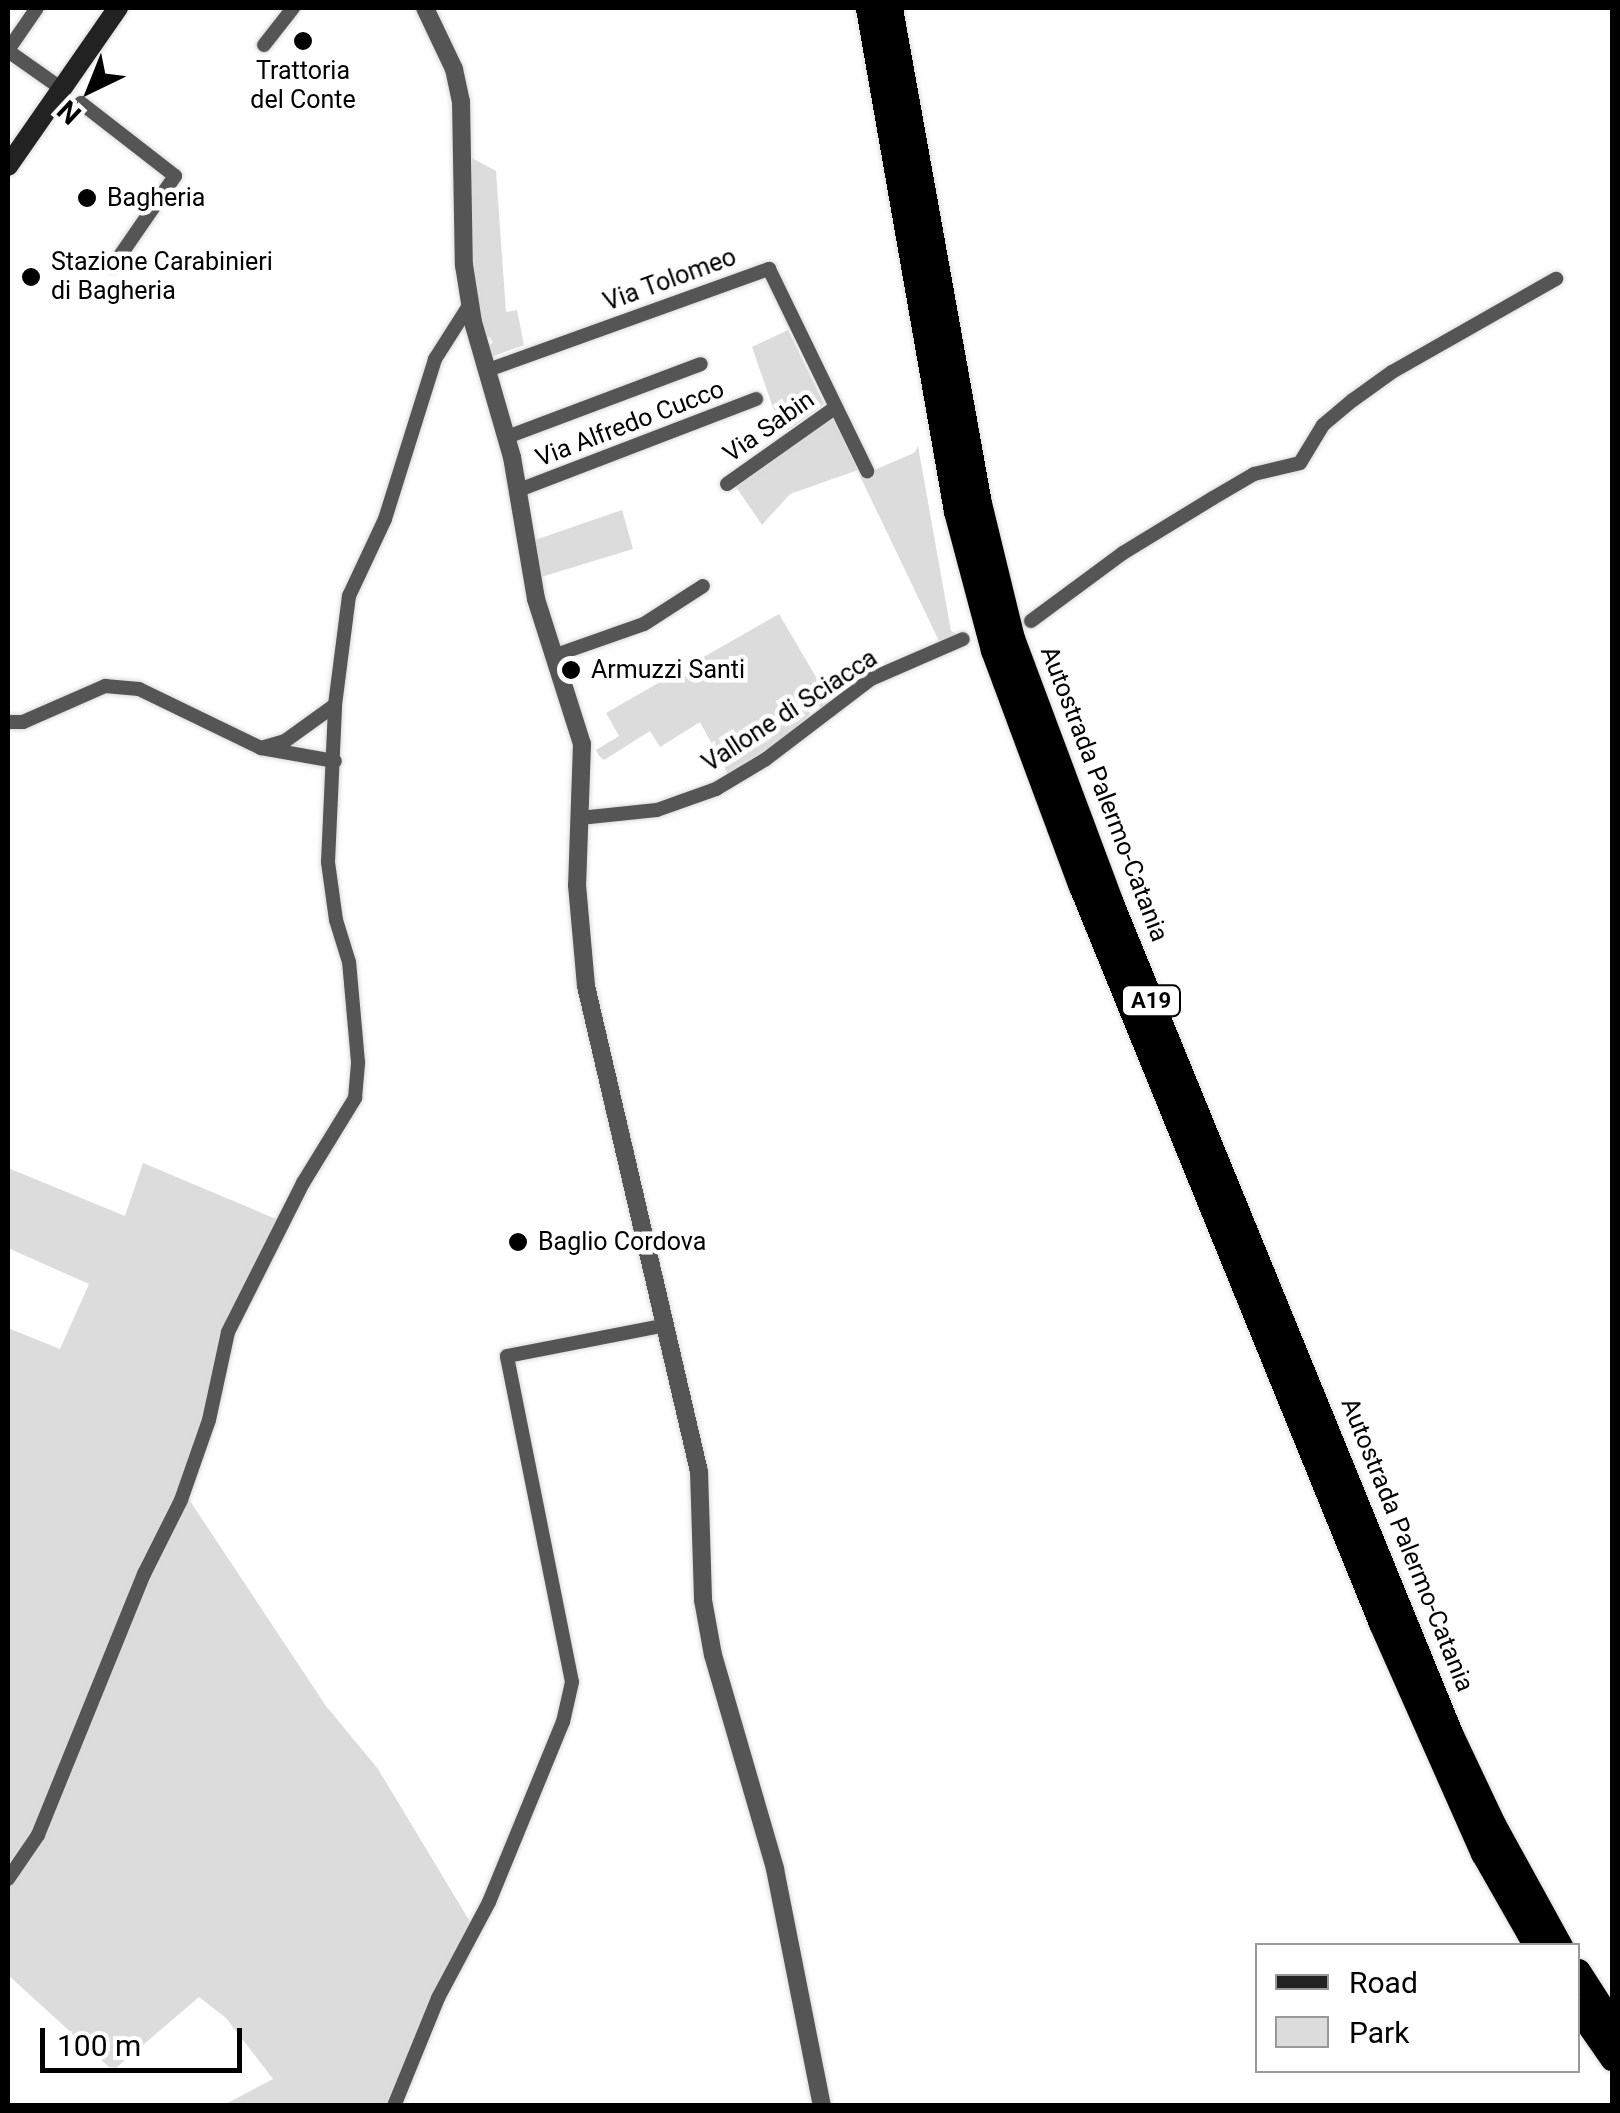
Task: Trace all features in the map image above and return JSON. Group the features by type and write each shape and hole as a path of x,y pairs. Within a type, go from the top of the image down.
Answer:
{"highway":[{"name":"Autostrada Palermo-Catania","path":"868,8 956,511 994,650 1082,886 1402,1673 1484,1853 1534,1943"},
{"name":"Autostrada Palermo-Catania","path":"890,8 978,503 1012,638 1118,921 1450,1733 1492,1824 1558,1943"},
{"path":"1580,1974 1612,2024"},
{"path":"1580,2012 1612,2058"}],"main road":[{"path":"8,166 113,9"}],"street":[{"path":"37,8 8,51 62,89"},
{"path":"264,45 292,8"},
{"path":"424,8 454,69 461,101 464,265 470,304 519,490 536,599 582,744 577,885 586,986 699,1472 703,1600 713,1655 776,1869 822,2106"},
{"path":"81,103 175,176 113,266"},
{"name":"Via Tolomeo","path":"488,370 769,268 868,471"},
{"path":"1031,621 1123,553 1254,474 1300,464 1323,425 1352,400 1392,372 1556,279"},
{"path":"8,1879 38,1834 130,1609 181,1500 209,1420 228,1332 304,1183 355,1098 358,1062 349,962 336,920 328,862 335,705 349,596 384,518 435,359 470,304"},
{"path":"507,437 701,364"},
{"name":"Via Alfredo Cucco","path":"519,490 756,398"},
{"name":"Via Sabin","path":"727,484 836,407"},
{"path":"553,656 644,624 703,586"},
{"name":"Vallone di Sciacca","path":"580,818 657,810 716,789 766,758 871,679 963,640"},
{"path":"8,722 23,722 105,686 140,690 261,748 303,758 335,760"},
{"path":"261,748 293,736 335,705"},
{"path":"293,736 291,750 303,758"},
{"path":"394,2106 438,1998 489,1902 563,1722 572,1682 507,1356 666,1325"}],"green space":[{"path":"472,158 496,171 506,312 517,310 524,345 488,358 488,346 493,343 485,337 471,288"},
{"path":"788,330 824,404 788,430 773,408 752,347"},
{"path":"833,418 858,470 790,494 762,525 736,487"},
{"path":"918,446 951,631 957,634 940,643 860,476 914,453"},
{"path":"622,510 633,549 541,577 535,540"},
{"path":"779,614 830,701 821,709 817,703 809,706 810,715 782,739 728,774 700,722 660,747 650,731 604,760 599,756 596,750 619,736 606,713"},
{"path":"143,1163 283,1222 228,1332 188,1498 326,1706 378,1769 475,1930 394,2105 224,2105 273,2079 226,2018 199,1997 116,2068 109,2067 8,1975 8,1328 60,1349 89,1284 8,1248 8,1168 125,1216"}],"place":[{"name":"Trattoria del Conte","path":"303,41"},
{"name":"Bagheria","path":"87,198"},
{"name":"Stazione Carabinieri di Bagheria","path":"31,277"},
{"name":"Armuzzi Santi","path":"571,670"},
{"name":"Baglio Cordova","path":"518,1242"}]}
